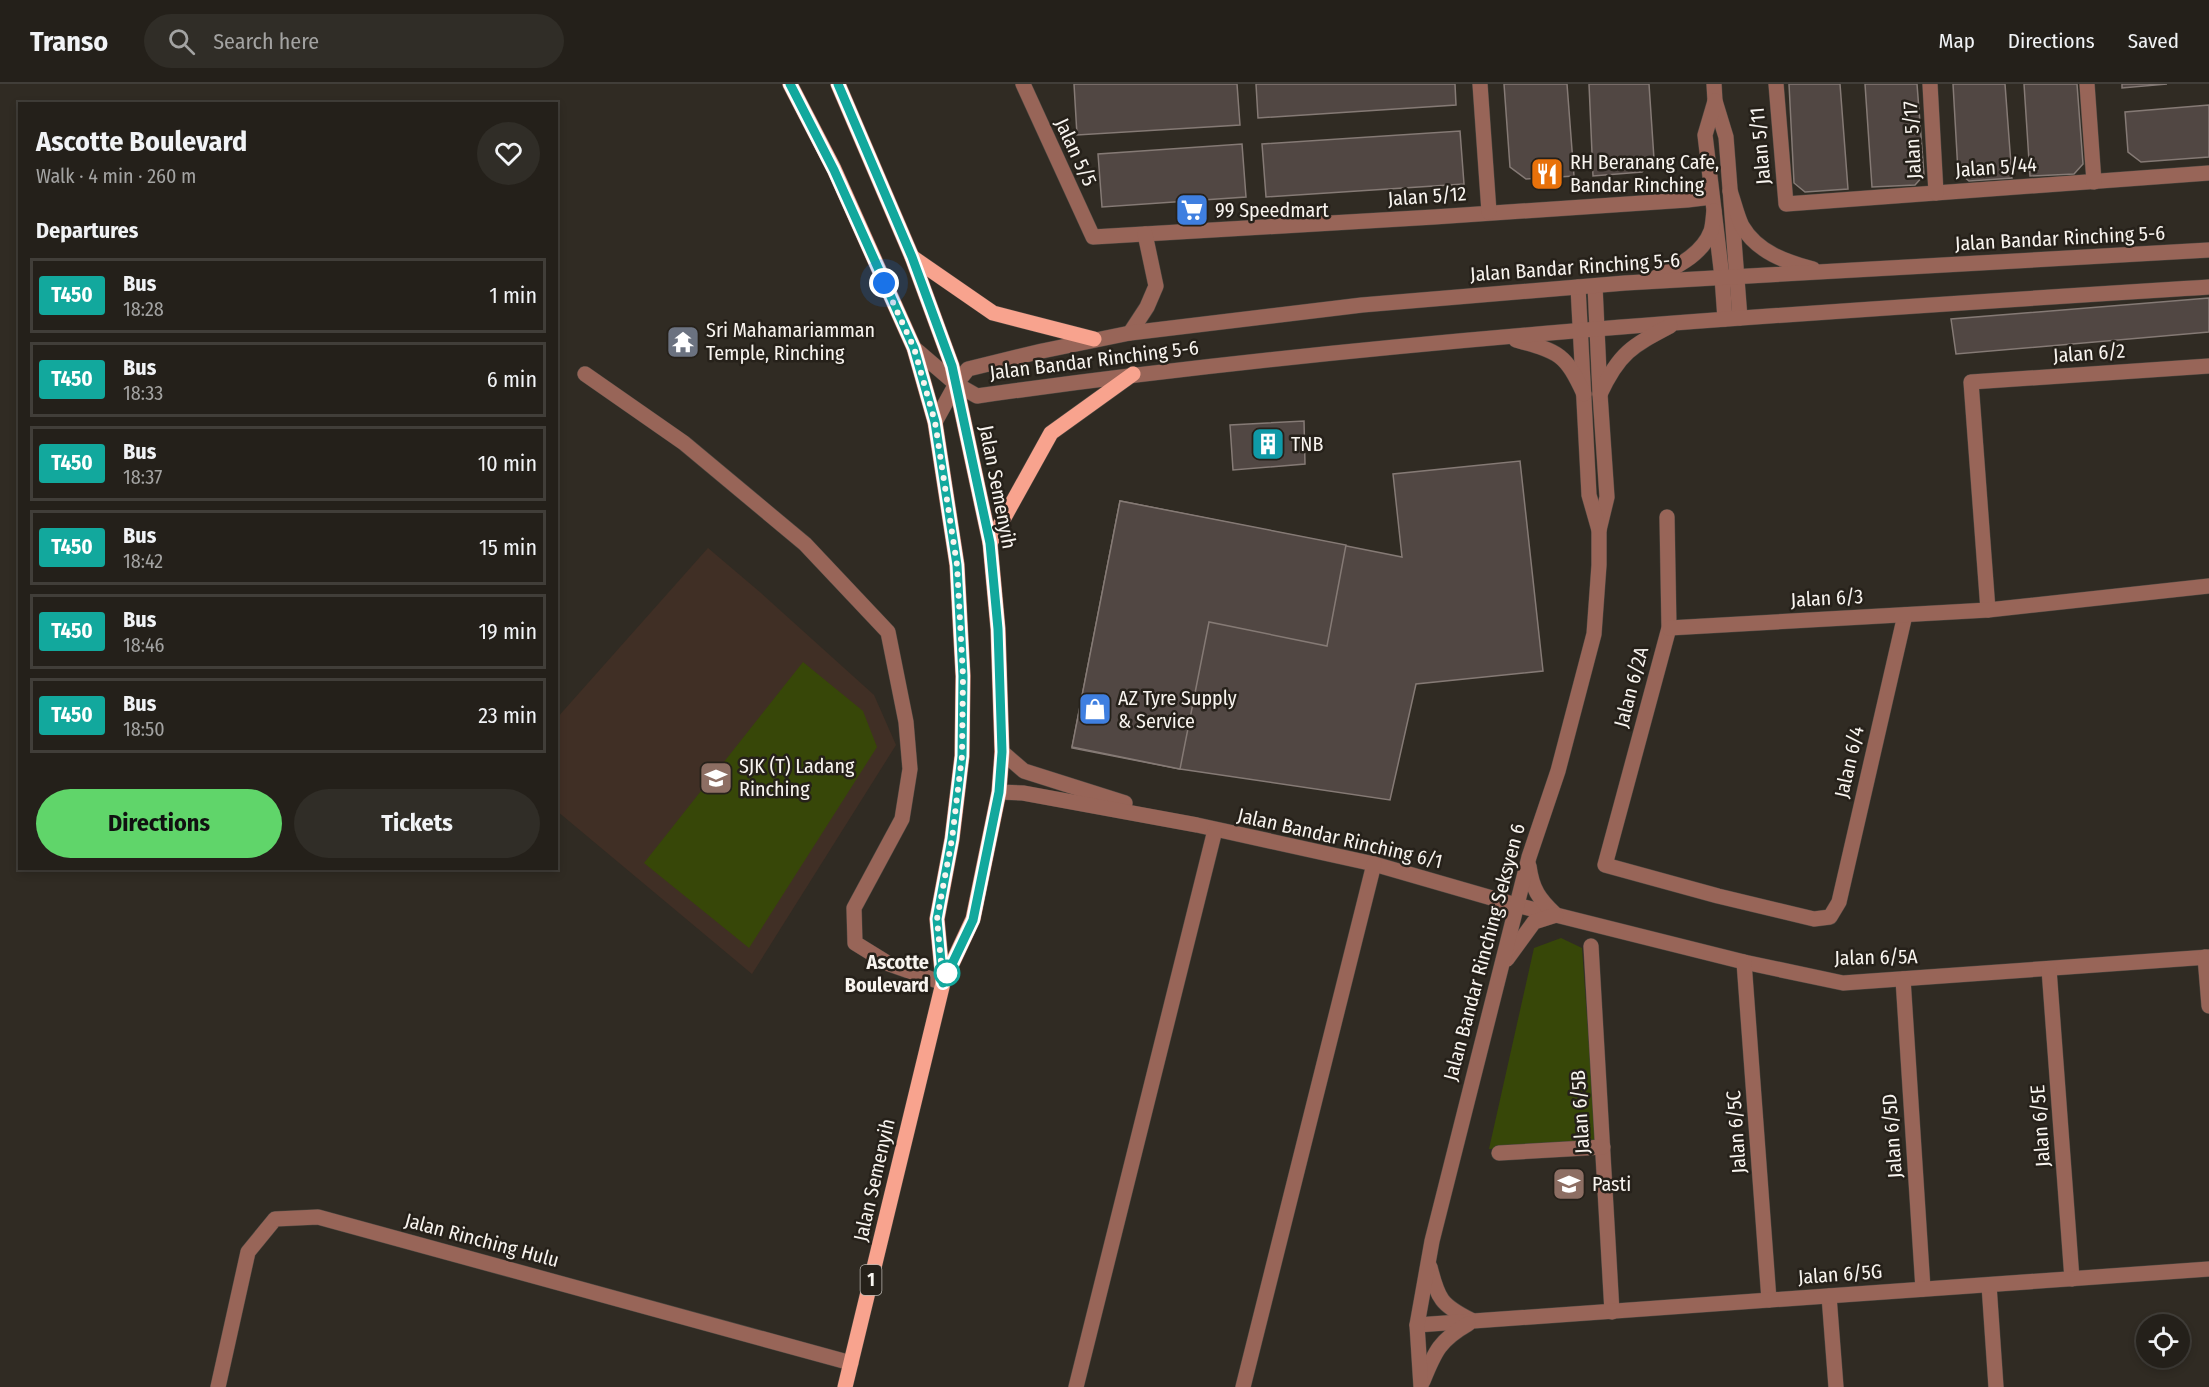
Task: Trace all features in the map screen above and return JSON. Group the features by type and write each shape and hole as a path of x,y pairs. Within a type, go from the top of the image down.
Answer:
{"main road":[{"name":"Jalan Semenyih","path":"838,84 912,257 952,366 990,543 998,629 1002,752 999,792 973,920 943,983 845,1387"},
{"name":"Jalan Semenyih","path":"793,90 834,170 914,348 935,422 957,565 963,676 962,756 952,839 937,919 943,983"},
{"path":"912,257 993,314 1094,339"},
{"path":"990,543 1051,433 1133,374"}],"street":[{"path":"780,84 793,90"},
{"name":"Jalan 5/5","path":"1023,84 1093,237"},
{"path":"1480,84 1489,212"},
{"path":"1714,84 1715,101 1726,137 1730,190 1730,277 1733,319"},
{"name":"Jalan 5/11","path":"1776,84 1786,204"},
{"name":"Jalan 5/17","path":"1930,84 1936,193"},
{"path":"2087,84 2094,182"},
{"path":"1715,101 1705,135 1713,204 1730,277"},
{"name":"Jalan 5/44","path":"1786,204 2209,173"},
{"path":"1730,190 1742,226 1760,248 1782,259 1826,272"},
{"name":"Jalan 5/12","path":"1093,237 1687,200 1713,204"},
{"path":"1646,283 1688,259 1701,248 1711,231 1713,204"},
{"path":"1130,333 1147,307 1156,286 1145,234"},
{"name":"Jalan Bandar Rinching 5-6","path":"935,422 956,384 968,369 1094,339 1130,333 1362,305 1578,287 2209,250"},
{"path":"1589,330 1595,286"},
{"name":"Jalan Bandar Rinching 5-6","path":"914,348 956,384 977,396 1133,374 1502,337 2209,286"},
{"path":"1578,287 1589,330"},
{"path":"1600,394 1617,363 1634,345 1676,323"},
{"name":"Jalan Bandar Rinching Seksyen 6","path":"1589,330 1584,394 1589,495 1599,530"},
{"name":"Jalan Bandar Rinching Seksyen 6","path":"1421,1386 1417,1325 1432,1241 1528,857 1558,771 1594,634 1599,530 1607,497 1600,394 1589,330"},
{"path":"1502,337 1549,349 1559,354 1573,369 1584,394"},
{"name":"Jalan 6/2","path":"1988,610 1971,382 2209,366"},
{"path":"585,374 684,443 805,544 888,632 906,722 910,769 902,819 854,908 855,943 889,964 943,983"},
{"name":"Jalan 6/2A","path":"1605,865 1669,628 1667,516"},
{"name":"Jalan 6/3","path":"1669,628 1988,610 2209,586"},
{"name":"Jalan 6/4","path":"1605,865 1718,897 1814,920 1830,917 1839,902 1905,615"},
{"name":"Jalan Bandar Rinching 6/1","path":"1002,752 1024,771 1129,804 1154,818"},
{"name":"Jalan Bandar Rinching 6/1","path":"999,792 1023,793 1197,825 1374,864 1516,905"},
{"path":"1076,1387 1215,830"},
{"path":"1500,969 1534,922 1556,915 1541,901 1531,882 1528,857"},
{"path":"1243,1387 1374,864"},
{"name":"Jalan 6/5A","path":"1516,905 1744,962 1843,983 2207,957"},
{"name":"Jalan 6/5B","path":"1591,946 1612,1311"},
{"path":"2207,957 2209,1006"},
{"name":"Jalan 6/5C","path":"1744,962 1769,1300"},
{"name":"Jalan 6/5E","path":"2049,969 2072,1279"},
{"name":"Jalan 6/5D","path":"1903,979 1923,1289"},
{"path":"1499,1153 1603,1147"},
{"name":"Jalan Rinching Hulu","path":"218,1387 248,1252 275,1219 318,1217 851,1363"},
{"path":"1428,1262 1436,1293 1450,1310 1474,1321"},
{"name":"Jalan 6/5G","path":"1417,1325 2209,1269"},
{"path":"1989,1285 1996,1387"},
{"path":"1829,1296 1836,1387"},
{"name":"Jalan 6/5G","path":"1421,1386 1435,1353 1449,1335 1474,1321"}],"shaded area":[{"name":"SJK (T) Ladang Rinching","path":"708,548 874,695 896,745 752,974 558,812 558,717"}],"green space":[{"path":"803,662 863,711 877,747 749,948 644,863"},
{"path":"1561,938 1582,948 1596,1143 1489,1149 1534,948"}],"building":[{"path":"1074,84 1237,84 1240,125 1077,135"},
{"path":"1256,84 1455,84 1456,105 1258,118"},
{"path":"1504,84 1567,84 1574,176 1526,179 1510,167"},
{"path":"1589,84 1649,84 1654,159 1642,172 1593,176"},
{"path":"1789,84 1840,84 1848,189 1805,192 1794,183"},
{"path":"1865,84 1917,84 1924,175 1915,185 1872,187"},
{"path":"1953,84 2005,84 2012,178 1969,181 1958,172"},
{"path":"2024,84 2077,84 2083,164 2074,174 2030,176"},
{"path":"2122,84 2167,84 2122,88"},
{"path":"2209,105 2209,157 2141,162 2128,152 2125,112"},
{"path":"1460,131 1464,184 1266,197 1262,144"},
{"path":"1242,144 1246,197 1102,207 1098,154"},
{"path":"2209,298 2209,332 1956,354 1951,319"},
{"name":"TNB","path":"1304,421 1305,464 1233,470 1230,425"},
{"path":"1520,461 1543,671 1416,684 1390,800 1180,769 1072,748 1120,501 1402,557 1393,474"},
{"path":"1120,501 1346,545 1327,646 1209,622 1180,769 1072,747"}],"bus line":[{"name":"T450","path":"790,84 834,170 914,348 935,422 957,565 963,676 962,756 952,839 937,919 943,983 973,920 999,792 1002,752 998,629 990,543 952,366 912,257 838,84"}],"place":[{"name":"RH Beranang Cafe, Bandar Rinching","path":"1547,174"},
{"name":"99 Speedmart","path":"1192,210"},
{"name":"Sri Mahamariamman Temple, Rinching","path":"683,342"},
{"name":"TNB","path":"1268,444"},
{"name":"AZ Tyre Supply & Service","path":"1095,709"},
{"name":"SJK (T) Ladang Rinching","path":"716,778"},
{"name":"Ascotte Boulevard","path":"947,973"},
{"name":"Pasti","path":"1569,1184"}],"route":[{"path":"884,283 914,348 935,422 957,565 963,676 962,756 952,839 937,919 943,983 947,973"}]}
